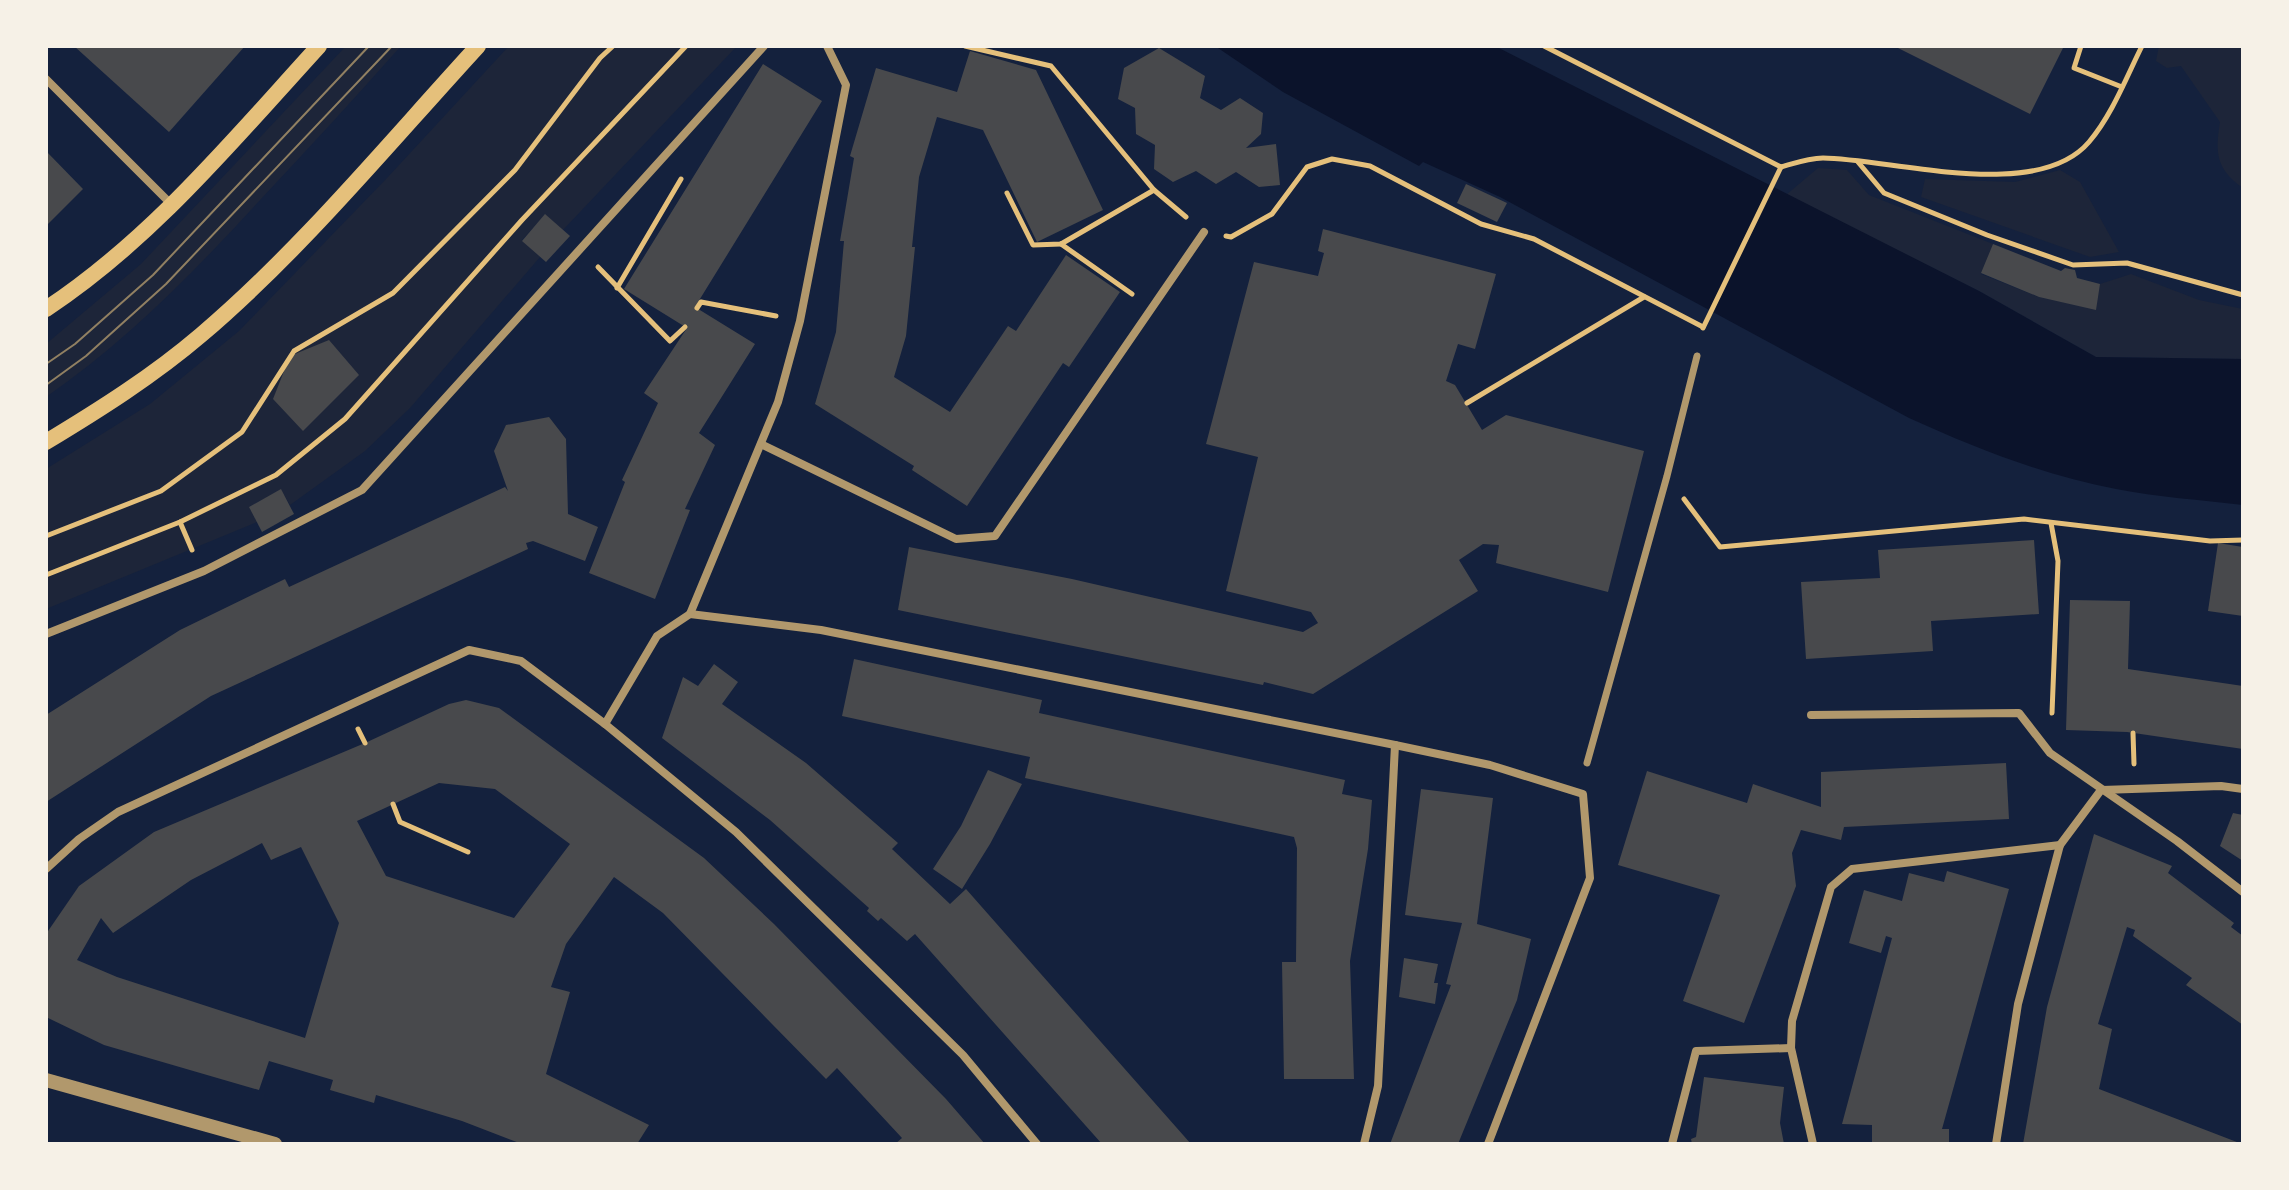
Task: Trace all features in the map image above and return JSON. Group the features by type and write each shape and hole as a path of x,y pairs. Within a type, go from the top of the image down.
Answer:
{"main road":[{"path":"46,309 121,253 172,205 319,46"},
{"path":"46,442 143,379 217,321 328,210 478,46"}],"street":[{"path":"46,634 204,571 362,490 764,46"},
{"path":"605,724 657,636 690,614 778,402 800,321 846,85 827,46"},
{"path":"46,79 172,205"},
{"path":"761,444 956,539 995,536 1204,232"},
{"path":"1587,763 1697,356"},
{"path":"690,614 821,630 1395,745 1490,765 1583,794 1590,878 1488,1144"},
{"path":"46,869 79,839 118,812 469,650 521,661 605,724 736,832 963,1055 1037,1144"},
{"path":"1811,715 2019,713 2050,753 2177,841 2243,892"},
{"path":"1364,1144 1378,1086 1395,745"},
{"path":"2101,790 2221,786 2243,789"},
{"path":"1996,1144 2018,1004 2060,845 2101,790"},
{"path":"1813,1144 1791,1048 1792,1021 1831,887 1852,869 2060,845"},
{"path":"1672,1144 1696,1051 1791,1048"},
{"path":"46,1080 275,1144"}],"path":[{"path":"46,536 161,491 242,432 294,351 393,293 515,170 600,58 613,46"},
{"path":"46,575 180,522 276,475 345,419 522,220 686,46"},
{"path":"965,46 1051,66 1154,190 1204,232 1231,237 1272,214 1307,167 1332,159 1370,166 1481,224 1534,239 1703,327 1781,167"},
{"path":"1544,46 1781,167 1821,158 1976,174 2022,172 2054,166 2087,145 2104,121 2142,46"},
{"path":"2081,46 2074,68 2122,87"},
{"path":"1858,162 1884,193 1987,235 2073,265 2127,263 2243,295"},
{"path":"617,288 685,172"},
{"path":"1007,193 1033,245 1061,244 1154,190"},
{"path":"1061,244 1152,308"},
{"path":"598,267 670,341 685,327"},
{"path":"1467,403 1645,296"},
{"path":"697,308 701,302 800,321"},
{"path":"1667,476 1720,547 2024,519 2210,541 2243,540"},
{"path":"180,522 194,553"},
{"path":"2050,753 2058,602 2058,561 2051,523"},
{"path":"393,804 400,822 468,852"}],"shaded area":[{"path":"346,46 401,46 185,279 104,353 46,397 46,344 141,264"},
{"path":"509,46 737,46 563,230 545,215 522,240 540,257 410,408 365,451 290,505 281,490 249,507 257,522 46,609 46,469 150,404 239,331"},
{"path":"1215,46 1495,46 1979,291 2096,357 2243,359 2243,505 2132,492 2062,476 1984,450 1909,418 1500,197 1423,162 1419,166 1283,92"},
{"path":"2159,46 2243,46 2243,188 2227,174 2220,160 2220,122 2181,66 2167,68 2156,61"},
{"path":"1818,168 1847,170 1869,195 1993,244 1981,274 2039,297 2095,309 2100,284 2131,274 2199,300 2243,309 2243,359 2096,357 1979,291 1786,195"},
{"path":"2060,170 2080,182 2119,252 2090,257 1921,197 1925,179 2015,182"}],"building":[{"path":"74,46 245,46 169,132"},
{"path":"1894,46 2064,46 2030,114"},
{"path":"1159,48 1205,76 1200,98 1221,110 1240,98 1263,113 1261,134 1246,148 1276,144 1280,185 1259,187 1236,172 1216,184 1196,171 1173,182 1154,169 1155,145 1136,134 1135,108 1118,99 1124,68"},
{"path":"970,51 1036,70 1103,210 1037,242 983,130 937,117 919,177 906,336 894,377 950,412 1008,326 1016,331 1066,255 1120,292 1069,367 1063,363 967,506 912,470 914,466 815,404 836,332 844,241 840,241 854,158 850,156 876,68 957,92"},
{"path":"763,64 822,101 695,307 755,344 699,433 715,445 685,509 690,510 655,599 589,573 625,482 622,480 658,403 644,393 687,328 624,289"},
{"path":"46,151 83,189 46,226"},
{"path":"1466,184 1507,203 1497,222 1457,203"},
{"path":"545,214 570,236 546,262 522,241"},
{"path":"1323,229 1496,274 1475,349 1458,344 1446,381 1455,385 1482,430 1506,415 1644,451 1608,592 1496,563 1499,545 1483,544 1459,560 1478,591 1313,694 898,610 909,547 1072,579 1303,632 1318,623 1311,612 1226,591 1258,457 1206,444 1254,262 1318,276 1324,253 1318,251"},
{"path":"1993,244 2061,271 2065,268 2075,270 2077,278 2100,284 2096,310 2039,297 1981,273"},
{"path":"329,340 359,375 303,431 273,399 290,356"},
{"path":"549,417 566,439 568,514 598,527 585,561 533,541 526,543 528,549 211,696 46,802 46,715 180,630 285,579 289,587 505,487 508,491 494,451 506,425"},
{"path":"281,489 294,514 262,532 249,507"},
{"path":"2034,540 2039,614 1931,621 1933,651 1806,659 1801,582 1880,578 1878,550"},
{"path":"2218,543 2243,547 2243,616 2208,611"},
{"path":"2070,600 2130,601 2128,669 2243,686 2243,749 2127,732 2066,730"},
{"path":"854,659 1042,700 1039,713 1345,780 1342,794 1372,800 1368,849 1350,961 1354,1079 1284,1079 1282,962 1296,962 1297,848 1294,837 1025,778 1030,757 842,716"},
{"path":"714,664 738,682 722,704 806,763 898,843 892,849 950,904 966,889 1191,1144 1102,1144 915,934 907,941 881,918 878,921 867,911 869,908 770,820 662,738 683,677 698,686"},
{"path":"466,700 499,708 704,858 774,924 946,1099 985,1144 895,1144 902,1138 837,1068 826,1079 663,913 614,877 566,944 551,987 570,992 546,1074 649,1125 637,1144 522,1144 462,1121 376,1095 374,1103 330,1090 333,1080 269,1061 259,1090 104,1045 46,1017 46,934 79,886 154,832 449,704","holes":["439,783 495,789 570,844 514,918 386,876 357,821","262,843 271,860 301,847 339,923 305,1038 117,977 77,960 101,918 113,933 191,880"]},
{"path":"2006,763 2009,819 1844,827 1841,840 1801,830 1792,853 1796,886 1744,1023 1683,1001 1720,895 1618,865 1647,771 1747,803 1753,784 1821,807 1821,772"},
{"path":"988,770 1022,784 962,889 933,869 961,826"},
{"path":"1421,789 1493,798 1477,924 1531,939 1517,1000 1458,1144 1390,1144 1451,985 1446,984 1462,923 1405,915"},
{"path":"2233,813 2243,815 2243,861 2220,846"},
{"path":"2094,834 2172,866 2168,873 2234,923 2231,927 2243,936 2243,1025 2186,985 2192,978 2133,936 2135,930 2127,927 2098,1024 2112,1029 2099,1089 2242,1144 2023,1144 2047,1007"},
{"path":"1947,871 2009,889 1942,1129 1949,1129 1949,1144 1872,1144 1872,1125 1842,1124 1892,938 1886,936 1881,953 1849,943 1864,890 1902,901 1909,873 1944,882"},
{"path":"1404,958 1438,964 1434,983 1438,983 1435,1004 1399,997"},
{"path":"1704,1077 1784,1087 1780,1123 1784,1144 1692,1144 1691,1139 1696,1137"}],"tram line":[{"path":"46,364 75,344 153,275 369,46"},
{"path":"46,385 86,356 166,284 392,46"}]}
